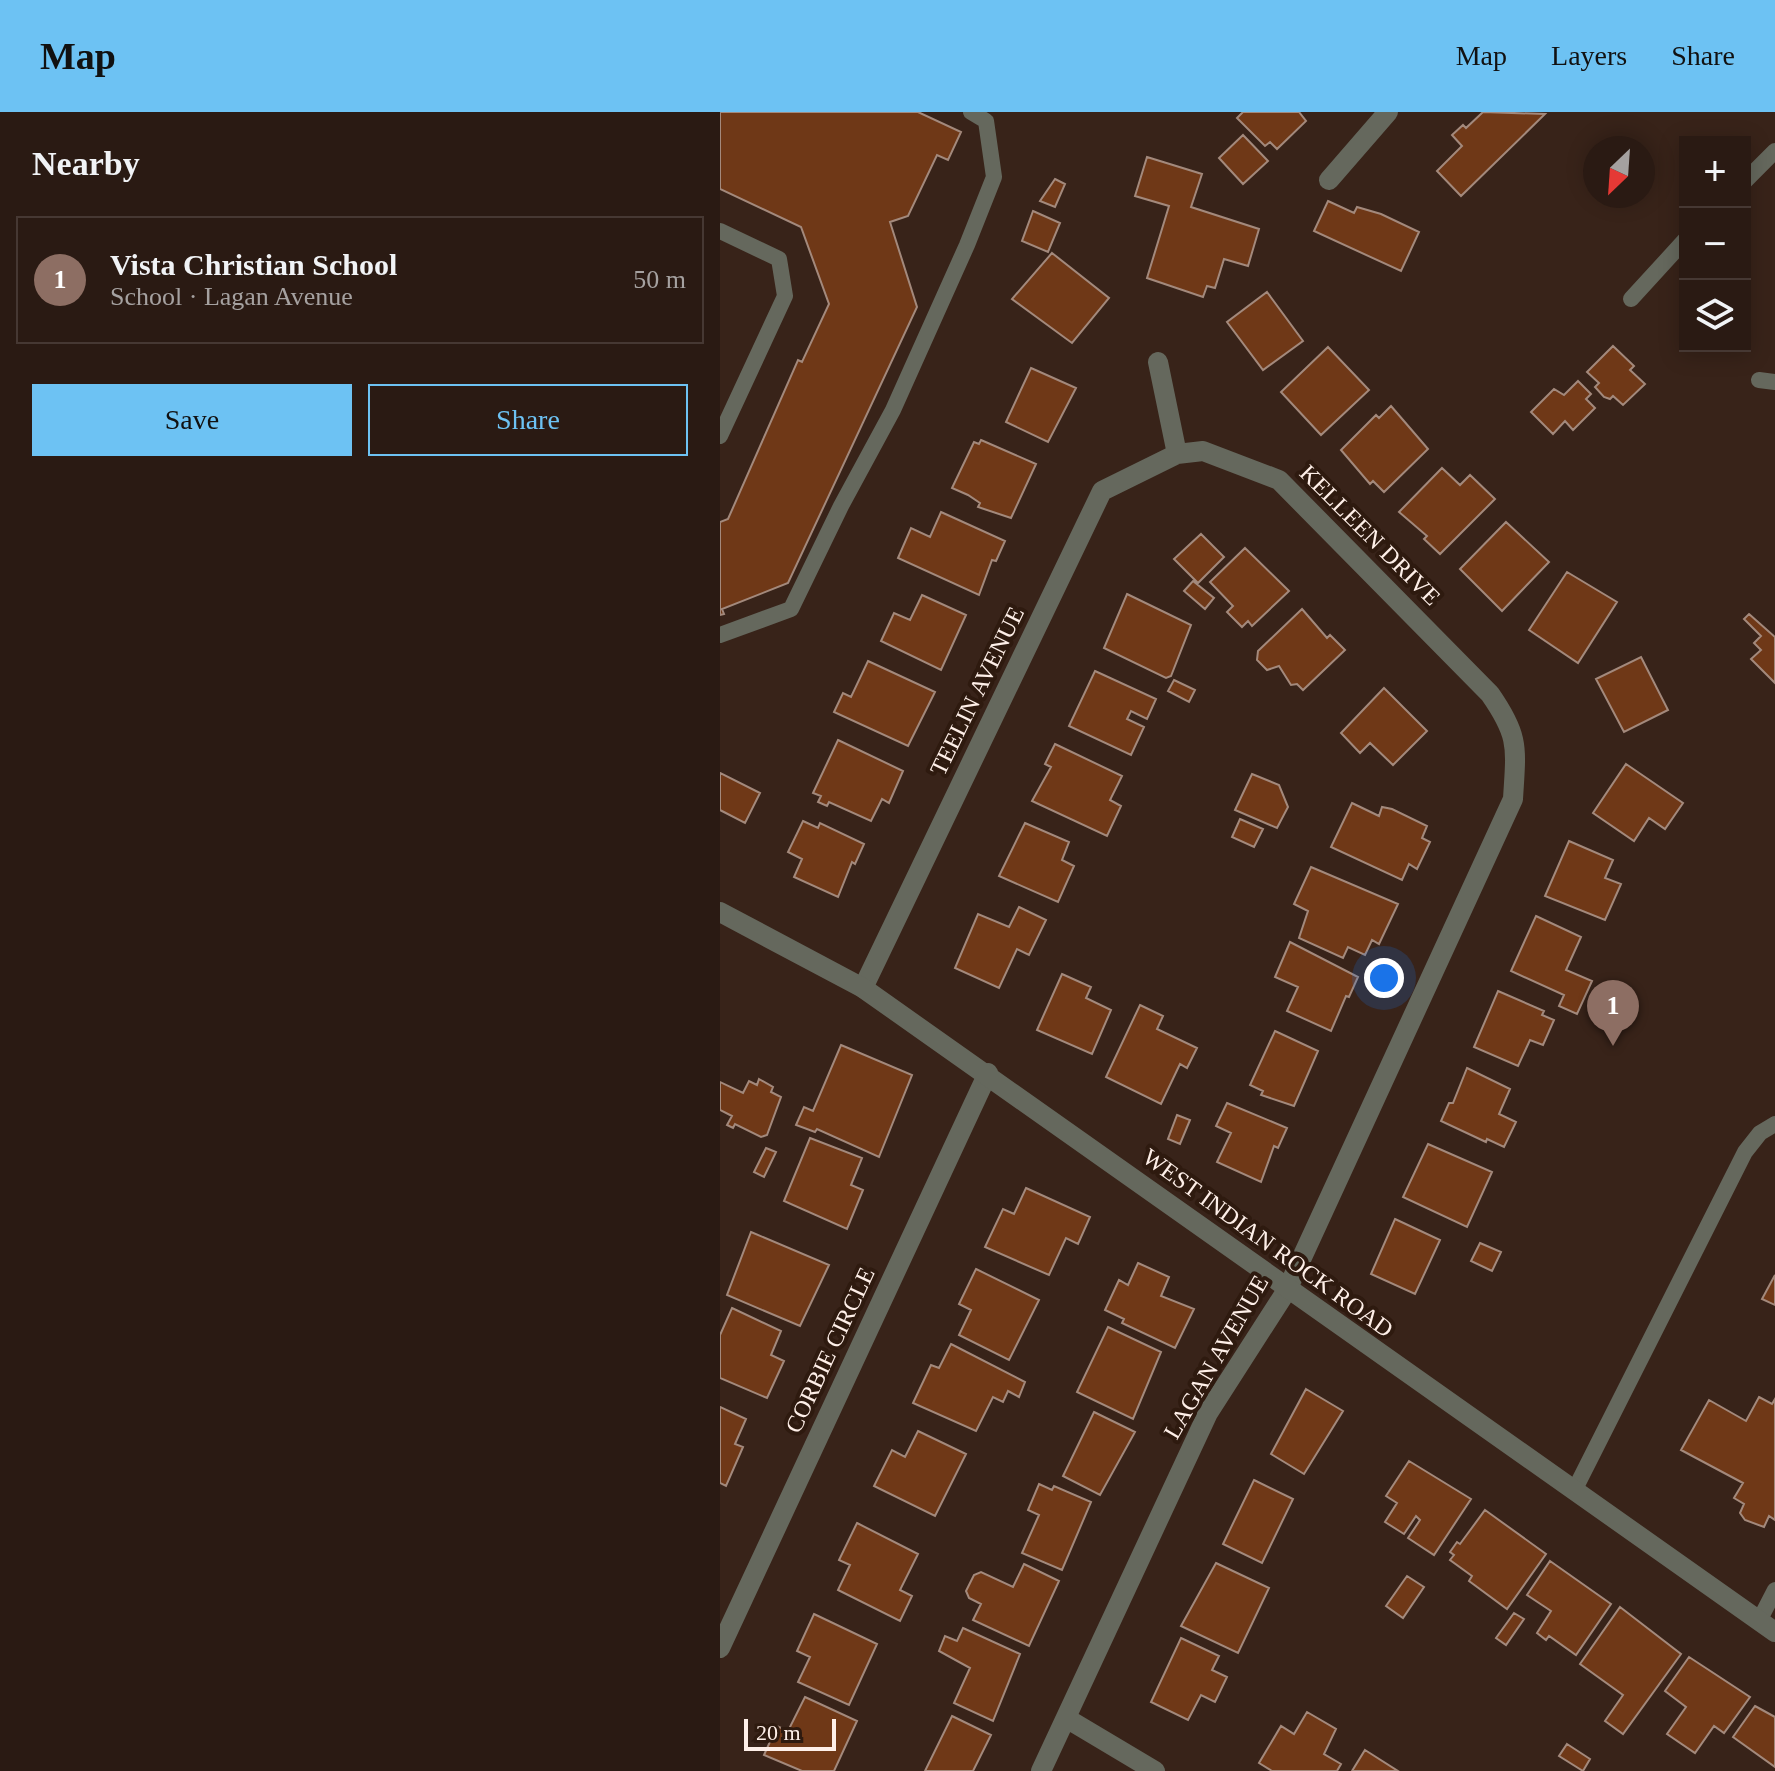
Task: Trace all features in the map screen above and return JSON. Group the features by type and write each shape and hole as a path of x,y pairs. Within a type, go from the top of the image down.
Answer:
{"street":[{"path":"1329,180 1388,112"},
{"path":"1158,362 1177,454"},
{"name":"KELLEEN DRIVE","path":"1177,454 1203,451 1279,480 1490,694 1511,725 1516,746"},
{"name":"TEELIN AVENUE","path":"863,988 1102,491 1177,454"},
{"name":"LAGAN AVENUE","path":"1041,1771 1208,1413 1287,1290 1513,799 1516,746"},
{"name":"WEST INDIAN ROCK ROAD","path":"720,912 863,988 988,1073 1287,1290 1767,1626"},
{"name":"CORBIE CIRCLE","path":"720,1648 988,1073"},
{"path":"1066,1718 1155,1771"}],"lane":[{"path":"720,635 791,609 841,506 893,410 994,177 986,121 971,112"},
{"path":"1751,175 1775,151"},
{"path":"720,231 779,259 785,296 720,436"},
{"path":"1631,299 1679,247"},
{"path":"1574,1491 1745,1152 1760,1133 1775,1124"},
{"path":"1767,1626 1775,1590"}],"building":[{"path":"720,112 918,112 961,132 948,160 937,155 908,216 890,222 917,307 788,583 722,609 724,614 720,615 720,522 728,519 798,360 802,362 829,304 801,227 720,189"},
{"path":"1243,112 1299,112 1306,121 1277,149 1270,142 1265,146 1237,118"},
{"path":"1483,112 1545,114 1461,196 1437,171 1462,146 1452,135 1463,125 1466,128"},
{"path":"1243,135 1268,161 1243,184 1219,158"},
{"path":"1147,157 1202,174 1191,207 1259,229 1248,266 1224,259 1215,288 1207,286 1203,297 1147,278 1169,206 1135,196"},
{"path":"1055,179 1065,184 1055,207 1040,201"},
{"path":"1328,201 1354,213 1357,207 1381,214 1419,232 1401,271 1314,231"},
{"path":"1033,211 1060,223 1048,252 1022,241"},
{"path":"1052,253 1109,298 1072,343 1012,299"},
{"path":"1267,292 1303,341 1263,370 1227,322"},
{"path":"1613,346 1634,366 1630,370 1645,384 1623,405 1613,396 1610,399 1604,397 1595,387 1599,383 1587,372"},
{"path":"1328,347 1369,390 1321,435 1281,392"},
{"path":"1031,368 1076,388 1048,442 1006,422"},
{"path":"1578,381 1591,394 1586,399 1595,408 1573,430 1565,421 1553,434 1531,412 1554,389 1564,395"},
{"path":"1391,406 1428,449 1384,492 1373,481 1370,484 1341,450 1376,415 1379,418"},
{"path":"981,440 1036,464 1011,518 978,507 980,503 952,488 974,442 979,444"},
{"path":"1442,468 1460,485 1470,475 1495,499 1440,554 1424,539 1427,536 1399,512"},
{"path":"941,512 1005,541 996,561 992,560 979,595 898,558 911,528 930,537"},
{"path":"1506,522 1549,562 1502,611 1460,569"},
{"path":"1201,534 1224,557 1198,583 1174,559"},
{"path":"1245,548 1289,591 1252,626 1248,621 1242,627 1227,612 1233,606 1210,582"},
{"path":"1567,572 1617,602 1578,663 1529,630"},
{"path":"1193,581 1214,598 1205,609 1184,591"},
{"path":"1127,594 1191,625 1171,676 1166,678 1104,648"},
{"path":"922,595 966,615 941,670 881,641 894,613 910,620"},
{"path":"1302,609 1327,638 1330,635 1345,650 1303,690 1297,684 1291,685 1279,666 1267,670 1257,660 1258,651"},
{"path":"1749,614 1775,637 1775,683 1751,659 1761,650 1754,643 1761,636 1744,619"},
{"path":"1641,657 1668,710 1624,732 1596,679"},
{"path":"868,661 935,692 908,746 834,712 843,693 851,697"},
{"path":"1095,671 1156,699 1147,719 1131,711 1127,719 1144,727 1131,755 1069,726"},
{"path":"1174,680 1195,690 1189,702 1168,691"},
{"path":"1384,688 1427,731 1393,765 1370,743 1360,753 1341,733"},
{"path":"838,740 903,771 889,803 882,799 871,821 829,802 827,806 818,802 821,796 813,793"},
{"path":"1055,744 1122,776 1110,800 1121,806 1107,836 1032,801 1051,767 1045,764"},
{"path":"1626,764 1683,803 1665,829 1649,818 1634,841 1593,813"},
{"path":"720,773 760,793 745,823 720,810"},
{"path":"1252,774 1279,785 1288,807 1277,828 1235,810"},
{"path":"1352,803 1379,816 1382,807 1392,809 1427,826 1422,838 1430,842 1417,869 1409,864 1402,880 1331,847"},
{"path":"1240,819 1263,829 1254,847 1232,837"},
{"path":"803,821 818,828 820,823 864,844 855,864 852,862 838,897 794,877 802,859 788,852"},
{"path":"1025,823 1069,842 1062,860 1074,866 1058,902 999,876"},
{"path":"1569,841 1613,860 1605,878 1621,884 1605,920 1545,896"},
{"path":"1311,867 1398,904 1379,944 1372,940 1365,955 1348,947 1343,958 1299,938 1308,911 1294,904"},
{"path":"1019,907 1046,920 1029,955 1017,949 999,988 955,968 978,914 1009,927"},
{"path":"1536,916 1581,937 1566,970 1592,981 1577,1014 1559,1006 1564,995 1511,971"},
{"path":"1290,942 1358,977 1331,1031 1287,1011 1298,987 1275,977"},
{"path":"1062,974 1091,987 1086,998 1111,1010 1092,1054 1037,1030"},
{"path":"1498,991 1544,1011 1542,1015 1554,1020 1543,1045 1530,1040 1518,1066 1474,1047"},
{"path":"1140,1005 1163,1016 1157,1029 1197,1048 1187,1068 1180,1064 1161,1104 1106,1077"},
{"path":"1275,1031 1318,1051 1294,1106 1261,1095 1263,1091 1250,1085"},
{"path":"841,1045 912,1075 879,1157 817,1129 815,1132 796,1125 804,1107 813,1111"},
{"path":"1467,1068 1510,1089 1499,1114 1516,1122 1504,1147 1441,1121 1449,1103 1453,1103"},
{"path":"759,1079 773,1087 771,1092 781,1097 767,1135 761,1137 735,1124 733,1128 727,1125 732,1116 720,1110 720,1082 743,1093 749,1081 757,1085"},
{"path":"1227,1103 1287,1128 1278,1148 1274,1146 1261,1182 1217,1162 1231,1133 1216,1126"},
{"path":"1177,1115 1190,1120 1180,1144 1168,1139"},
{"path":"810,1138 862,1158 851,1185 863,1190 847,1229 784,1201"},
{"path":"1428,1144 1492,1172 1467,1227 1403,1197"},
{"path":"766,1148 776,1152 764,1177 754,1172"},
{"path":"1026,1188 1090,1217 1078,1244 1066,1238 1049,1275 985,1247 1003,1209 1014,1214"},
{"path":"1395,1219 1440,1240 1415,1294 1371,1274"},
{"path":"751,1232 829,1265 800,1326 727,1295"},
{"path":"1480,1243 1501,1252 1492,1271 1471,1261"},
{"path":"1138,1263 1169,1277 1161,1296 1194,1309 1175,1348 1122,1323 1124,1319 1105,1310 1119,1280 1128,1285"},
{"path":"976,1269 1039,1300 1009,1360 959,1335 971,1310 959,1304"},
{"path":"1775,1275 1775,1305 1762,1299"},
{"path":"732,1308 781,1331 771,1355 784,1361 767,1398 720,1378 720,1335"},
{"path":"1108,1327 1161,1352 1133,1419 1077,1392"},
{"path":"951,1344 1025,1382 1019,1397 1008,1391 1003,1402 993,1397 976,1431 913,1403 931,1365 939,1368"},
{"path":"1306,1389 1343,1411 1304,1474 1271,1454"},
{"path":"1759,1397 1772,1404 1775,1399 1775,1520 1769,1516 1764,1527 1745,1520 1740,1513 1744,1504 1734,1498 1743,1483 1681,1450 1709,1400 1746,1421"},
{"path":"720,1407 746,1419 735,1444 743,1447 726,1486 720,1483"},
{"path":"1094,1412 1135,1432 1100,1495 1063,1476"},
{"path":"918,1431 966,1454 935,1516 874,1486 892,1450 905,1457"},
{"path":"1409,1461 1471,1499 1434,1555 1408,1538 1420,1520 1416,1516 1404,1534 1385,1522 1397,1503 1386,1496"},
{"path":"1254,1480 1293,1499 1262,1563 1223,1544"},
{"path":"1039,1484 1052,1490 1054,1486 1091,1502 1062,1570 1022,1553 1039,1515 1028,1510"},
{"path":"1485,1510 1546,1554 1507,1609 1469,1581 1472,1576 1450,1560 1454,1555 1450,1552 1457,1542 1460,1544"},
{"path":"857,1523 918,1554 900,1590 912,1596 900,1621 838,1590 850,1565 839,1560"},
{"path":"1550,1561 1611,1604 1576,1655 1549,1636 1546,1640 1537,1633 1551,1611 1527,1595"},
{"path":"1216,1563 1269,1588 1238,1653 1181,1626"},
{"path":"1024,1564 1059,1581 1029,1646 973,1620 981,1604 969,1598 966,1591 974,1575 981,1572 1013,1587"},
{"path":"1407,1576 1424,1587 1403,1618 1386,1606"},
{"path":"1620,1607 1681,1654 1623,1734 1605,1721 1623,1695 1580,1664"},
{"path":"1514,1613 1524,1619 1506,1645 1496,1638"},
{"path":"814,1614 877,1644 849,1705 798,1682 810,1657 797,1651"},
{"path":"963,1628 1020,1654 993,1721 954,1703 970,1668 939,1651 945,1636 957,1641"},
{"path":"1181,1638 1219,1656 1212,1670 1227,1677 1215,1702 1201,1695 1188,1720 1151,1702"},
{"path":"1689,1657 1750,1697 1724,1733 1714,1726 1695,1753 1667,1734 1686,1707 1665,1691"},
{"path":"805,1697 857,1721 834,1771 802,1771 764,1755 777,1726 788,1731"},
{"path":"1755,1706 1775,1717 1775,1767 1733,1737"},
{"path":"1307,1712 1336,1729 1324,1754 1341,1764 1337,1771 1272,1771 1259,1763 1281,1726 1294,1734"},
{"path":"952,1716 991,1735 973,1771 925,1771"},
{"path":"1567,1744 1590,1759 1583,1771 1559,1756"},
{"path":"1365,1750 1398,1771 1352,1771"}],"place":[{"name":"Vista Christian School","path":"1613,1046"}]}
